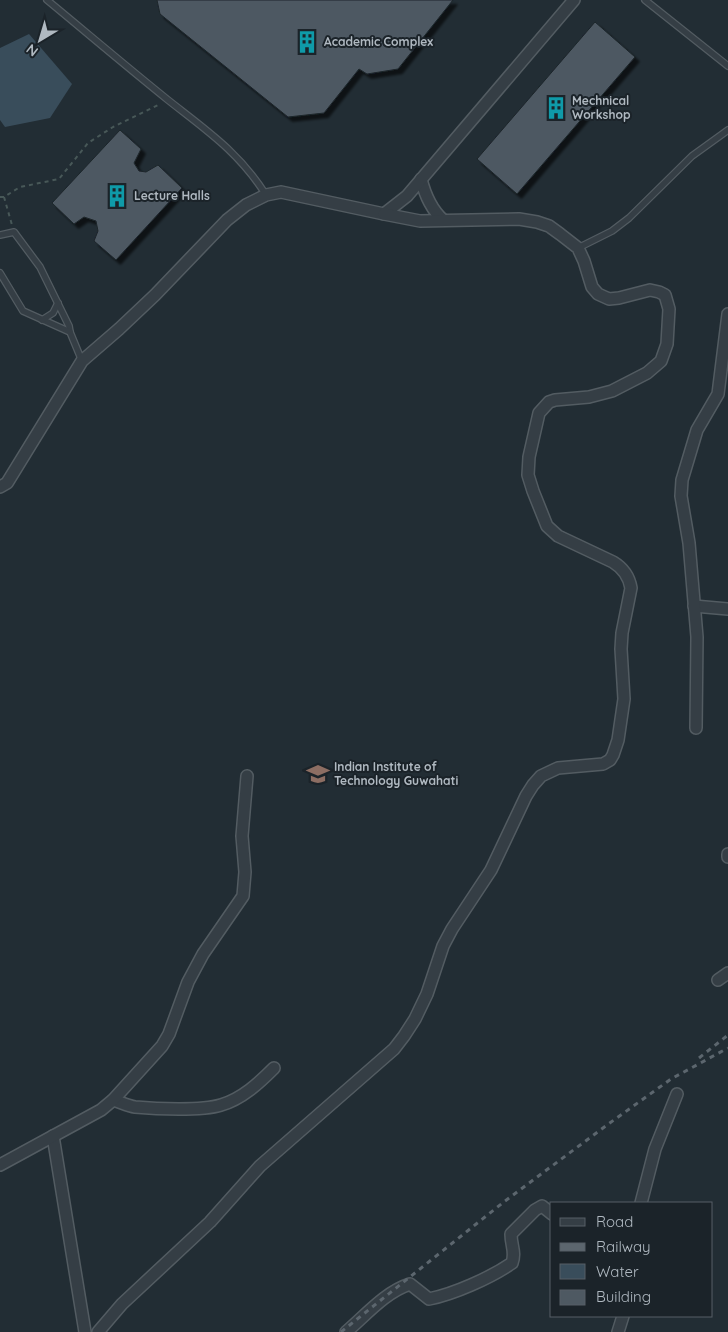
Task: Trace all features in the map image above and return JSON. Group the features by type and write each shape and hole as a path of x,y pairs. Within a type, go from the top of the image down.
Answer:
{"street":[{"path":"384,214 407,196 574,0"},
{"path":"421,179 432,207 443,220"},
{"path":"0,487 8,483 82,361 155,295 227,220 246,205 266,195 281,192 420,221 528,220 549,226 578,248 592,287 598,294 609,299 650,290 665,295 669,309 667,344 661,361 655,367 629,382 598,395 549,402 539,413 529,457 528,475 532,491 547,526 558,536 621,567 630,581 631,588 622,633 621,649 625,686 624,699 616,749 610,760 604,764 558,768 541,776 526,796 491,870 452,929 439,957 434,977 426,994 404,1036 394,1049 260,1166 210,1222 122,1304 98,1332"},
{"path":"696,728 697,665 694,606 689,543 681,496 682,480 697,430 718,394 728,314"},
{"path":"694,606 728,609"},
{"path":"0,1165 100,1110 113,1100 162,1046 169,1034 188,982 243,896 245,872 242,836 247,776"},
{"path":"113,1100 134,1107 199,1109 221,1105 242,1095 258,1084 274,1068"},
{"path":"641,1202 655,1149 677,1094"},
{"path":"53,1136 85,1332"},
{"path":"346,1332 385,1298 403,1286 410,1284 429,1299 444,1296 503,1270 512,1264 515,1255 511,1246 511,1234 535,1210 542,1206 550,1212"},
{"path":"618,1332 624,1317"}],"lane":[{"path":"47,0 168,100 216,136 253,174 266,195"},
{"path":"644,0 728,66"},
{"path":"578,248 612,231 629,218 692,156 728,130"},
{"path":"0,235 14,232 40,266 69,326 82,361"},
{"path":"0,273 23,311 70,332"},
{"path":"42,320 53,313 58,303"}],"path":[{"path":"14,232 2,197 20,187 59,179 88,143 113,127 168,100"}],"water":[{"path":"29,34 72,84 50,118 5,127 0,120 0,48"}],"building":[{"name":"Academic Complex","path":"157,0 453,0 398,69 367,74 359,69 324,113 288,117 160,14"},
{"name":"Mechnical Workshop","path":"595,22 635,57 517,194 477,159"},
{"name":"Lecture Halls","path":"120,130 141,149 134,163 139,171 146,172 158,165 182,188 116,260 94,241 98,231 96,221 84,217 74,224 52,203"}],"railway":[{"path":"699,1058 728,1035"},
{"path":"341,1332 505,1201 607,1125 671,1079 728,1048"}],"place":[{"name":"Academic Complex","path":"307,42"},
{"name":"Mechnical Workshop","path":"556,108"},
{"name":"Lecture Halls","path":"117,196"},
{"name":"Indian Institute of Technology Guwahati","path":"318,774"}]}
